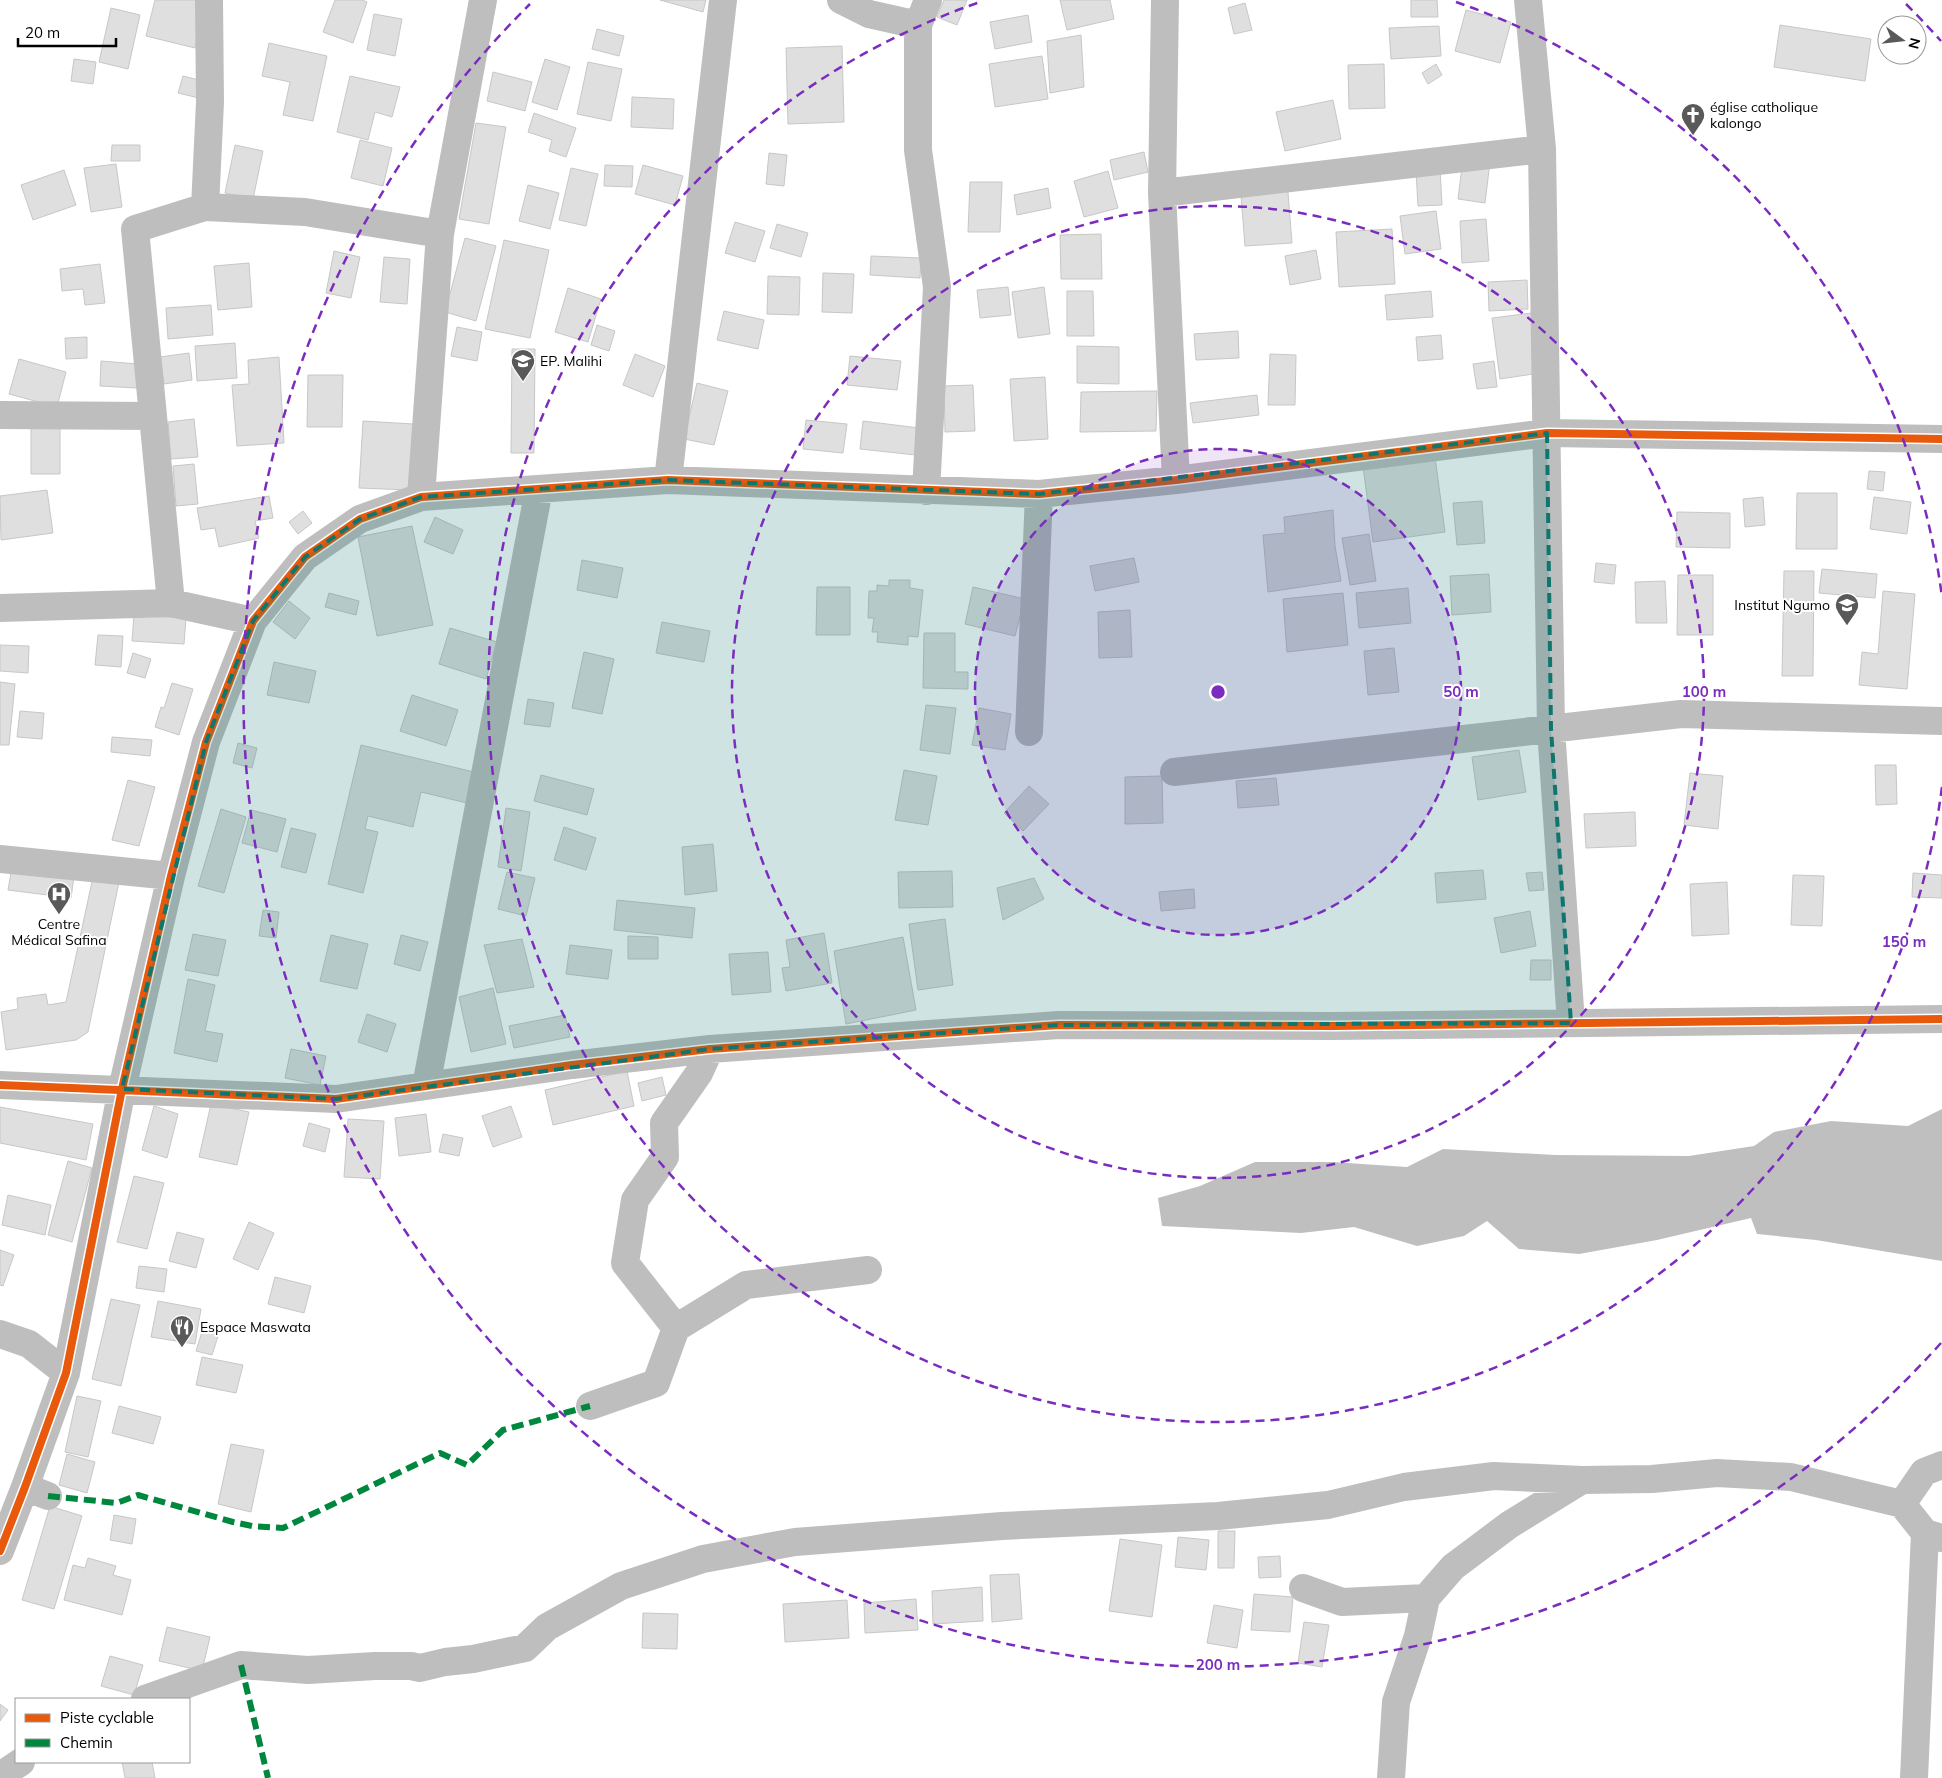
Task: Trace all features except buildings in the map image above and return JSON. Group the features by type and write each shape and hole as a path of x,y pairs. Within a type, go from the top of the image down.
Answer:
{"street":[{"path":"205,207 210,102 208,0"},
{"path":"420,497 440,234 482,0"},
{"path":"668,480 723,0"},
{"path":"841,0 869,14 923,12 918,150 937,287 926,491"},
{"path":"1165,0 1162,193 1176,480"},
{"path":"1528,0 1542,149 1551,729 1572,1023"},
{"path":"1162,193 1542,149"},
{"path":"171,603 135,229 205,207 306,212 440,234"},
{"path":"0,415 153,416"},
{"path":"0,1551 37,1492 66,1373 122,1089 170,876 206,742 253,621 305,557 360,519 420,497 668,480 1039,494 1176,480 1547,433 1942,439"},
{"path":"426,1086 539,489"},
{"path":"1029,732 1039,494"},
{"path":"0,608 171,603 253,621"},
{"path":"1174,772 1680,714 1942,721"},
{"path":"0,859 170,876"},
{"path":"0,1085 336,1099 572,1065 710,1049 1059,1025 1334,1026 1942,1019"},
{"path":"676,1328 625,1262 635,1200 665,1156 664,1123 699,1073 710,1049"},
{"path":"590,1406 656,1383 676,1328 746,1285 868,1270"},
{"path":"0,1334 29,1344 66,1373"},
{"path":"1902,1504 1924,1472 1942,1465"},
{"path":"148,1698 241,1665 308,1670 375,1666 411,1666 420,1668 445,1662 473,1660 526,1648 547,1627 621,1586 703,1559 796,1542 1002,1526 1238,1514 1328,1505 1404,1487 1494,1476 1582,1480 1652,1479 1717,1473 1791,1477 1902,1504 1933,1536 1914,1778"},
{"path":"1391,1778 1396,1702 1418,1636 1426,1598 1453,1567 1509,1525 1582,1480"},
{"path":"1303,1588 1342,1602 1426,1598"},
{"path":"0,1776 20,1763"}],"highlighted area":[{"path":"1547,433 1551,729 1571,1023 1059,1025 710,1049 336,1099 122,1089 206,742 253,621 305,557 360,519 421,497 668,480 1039,494"}],"shaded area":[{"path":"1942,1109 1942,1261 1816,1240 1757,1234 1751,1218 1657,1240 1579,1254 1519,1249 1487,1221 1464,1236 1417,1246 1354,1227 1301,1233 1162,1226 1158,1198 1200,1186 1255,1162 1332,1162 1407,1167 1443,1149 1555,1155 1689,1156 1754,1146 1774,1132 1831,1121 1908,1126"}],"marked path":[{"path":"48,1496 117,1503 138,1495 233,1522 252,1526 283,1528 440,1453 467,1465 503,1430 590,1406"},
{"path":"241,1665 268,1778"}],"cycle path":[{"path":"0,1551 66,1373 122,1089 171,876 206,742 253,621 305,557 360,519 421,497 668,480 1039,494 1176,480 1547,433 1942,439"},
{"path":"0,1085 336,1099 572,1065 710,1049 1059,1025 1333,1026 1942,1019"}],"place":[{"name":"église catholique kalongo","path":"1693,136"},
{"name":"EP. Malihi","path":"523,382"},
{"name":"Institut Ngumo","path":"1847,626"},
{"name":"Centre Médical Safina","path":"59,915"},
{"name":"Espace Maswata","path":"182,1348"}]}
